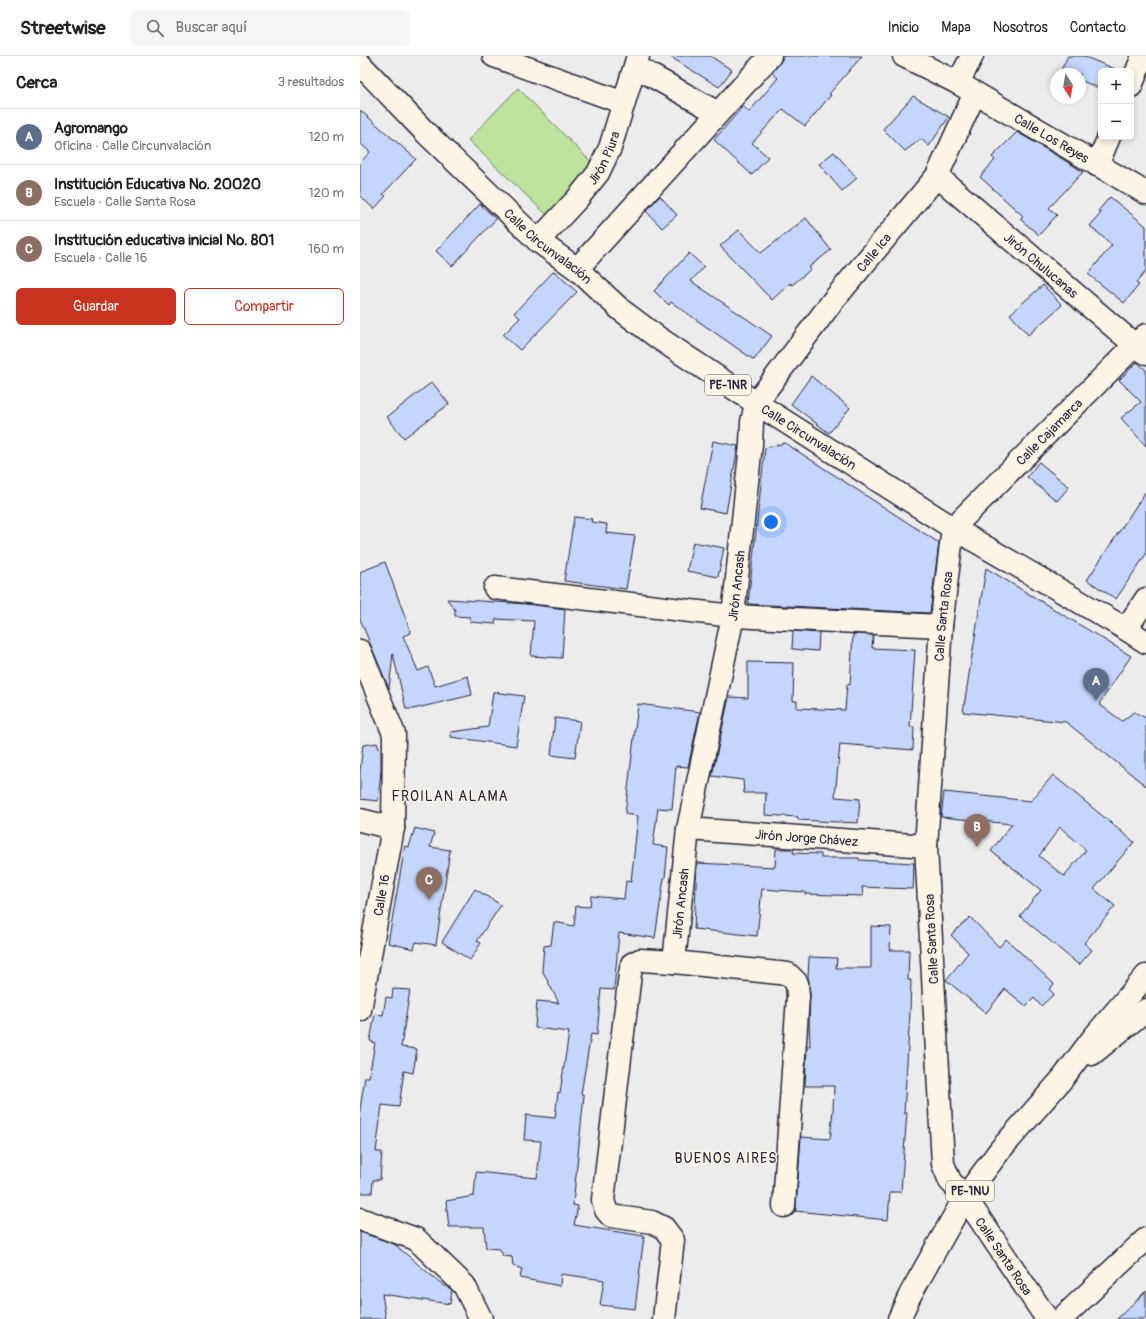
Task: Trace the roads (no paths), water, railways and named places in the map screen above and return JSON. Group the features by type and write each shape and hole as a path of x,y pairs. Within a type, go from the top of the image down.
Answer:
{"street":[{"path":"494,56 624,103"},
{"path":"577,269 770,56"},
{"name":"Calle Los Reyes","path":"904,56 967,88 1146,193"},
{"name":"Calle Ica","path":"756,403 832,302 937,176 967,88 972,56"},
{"path":"1134,78 1143,56"},
{"path":"637,62 718,113"},
{"name":"Jirón Piura","path":"538,241 578,198 598,173 610,148 637,62"},
{"name":"Calle Circunvalación","path":"360,64 426,133 538,241 577,269 621,310 658,337 756,403 953,528 1146,642"},
{"path":"1098,165 1108,140"},
{"name":"Jirón Chulucanas","path":"937,176 1142,344"},
{"name":"Calle Cajamarca","path":"953,528 1142,344"},
{"name":"Jirón Ancash","path":"674,962 688,829 733,616 752,422 756,403"},
{"name":"Calle Santa Rosa","path":"953,528 941,626 926,846 943,1164 950,1181 965,1197 1046,1319"},
{"path":"495,588 733,616 941,626"},
{"path":"1126,629 1146,599"},
{"name":"Calle 16","path":"360,651 394,734 393,828 361,1002"},
{"path":"360,820 393,828"},
{"name":"Jirón Jorge Chávez","path":"688,829 926,846"},
{"path":"664,1319 673,1240 664,1228 652,1222 611,1216 606,1210 603,1200 632,964 640,960 674,962 788,974 797,983 798,996 784,1206"},
{"name":"PE-1NU","path":"899,1319 910,1295 965,1197 1000,1150 1063,1078 1093,1038 1146,976"},
{"name":"PE-1NU","path":"1063,1078 1146,1010"},
{"path":"360,1219 416,1239 464,1286 481,1319"},
{"path":"1061,1319 1145,1241"}],"place":[{"name":"Agromango","path":"1096,701"},
{"name":"Institución Educativa No. 20020","path":"977,847"},
{"name":"Institución educativa inicial No. 801","path":"429,900"}],"district":[{"name":"FROILAN ALAMA","path":"450,796"},
{"name":"BUENOS AIRES","path":"726,1158"}]}
